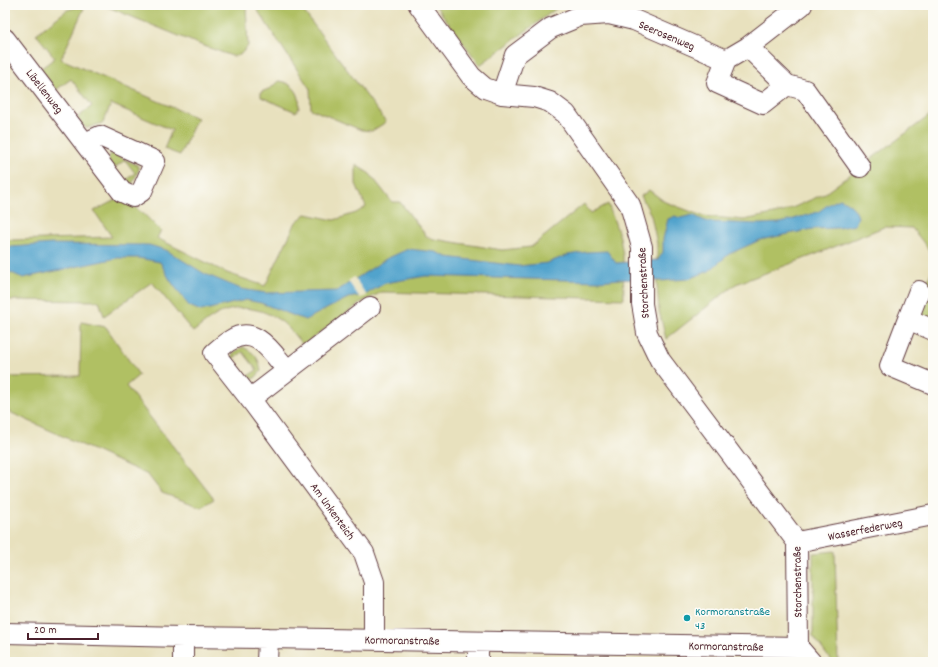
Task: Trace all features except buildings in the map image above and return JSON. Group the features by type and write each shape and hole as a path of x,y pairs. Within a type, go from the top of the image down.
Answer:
{"street":[{"name":"Storchenstraße","path":"419,5 471,76 485,88 502,94 534,97 550,102 566,114 630,205 642,247 642,304 647,333 660,360 797,542 798,647"},
{"path":"787,85 763,104 717,83 726,60 748,47 802,5"},
{"name":"Seerosenweg","path":"502,94 515,55 551,28 580,16 609,14 634,20 726,60"},
{"name":"Libellenweg","path":"5,39 85,143"},
{"path":"748,47 787,85 805,90 860,167"},
{"path":"919,291 890,366 933,384"},
{"path":"250,399 370,307"},
{"path":"908,319 933,330"},
{"name":"Am Unkenteich","path":"288,370 263,341 247,334 232,339 214,353 250,399 364,554 374,582 374,640"},
{"name":"Wasserfederweg","path":"797,542 933,515"},
{"name":"Kormoranstraße","path":"5,633 798,647"},
{"path":"183,637 183,662"},
{"path":"267,662 268,638"},
{"path":"478,642 478,662"},
{"path":"798,647 811,662"}],"green space":[{"path":"103,5 246,5 248,46 240,55 232,56"},
{"path":"255,5 299,5 386,122 372,131 361,130 311,109 310,89"},
{"path":"435,5 555,5 557,8 480,65"},
{"path":"77,7 84,8 61,59 197,118 180,155 164,149 172,130 111,104 103,123 87,128 83,126 77,118 92,106 71,79 56,90 40,69 55,58 36,34 67,10"},
{"path":"278,81 290,85 297,92 299,98 299,108 296,112 261,97 261,92 271,88"},
{"path":"933,113 933,255 912,228 884,227 736,284 666,339 659,311 657,285 657,244 651,215 641,196 649,190 665,202 703,216 744,220 783,212 824,194"},
{"path":"112,153 137,165 139,169 132,184 127,185 123,182 135,173 125,160 113,169 108,158"},
{"path":"356,165 370,174 392,202 400,202 428,238 502,250 531,247 584,204 591,213 608,204 620,237 623,255 624,299 382,292 362,302 303,345 282,322 257,310 239,308 221,313 210,319 193,332 152,282 104,316 99,301 5,300 5,239 112,237 94,211 121,197 145,215 161,231 157,238 227,273 265,286 296,222 306,214 334,220 356,213 366,207 356,184"},
{"path":"933,268 933,321 919,315 921,296"},
{"path":"81,322 106,327 139,375 126,386 214,499 201,507 162,493 148,475 5,410 5,377 80,376"},
{"path":"243,347 251,351 256,356 261,371 255,378 247,380 245,378 257,370 243,352 232,359 233,353"},
{"path":"835,551 838,662 832,662 813,636 813,553"}],"water":[{"path":"840,199 849,204 855,211 858,217 855,225 838,228 813,229 760,240 729,254 709,271 688,279 661,281 620,279 599,281 426,276 385,283 365,295 348,298 305,320 261,303 246,300 201,311 189,306 170,280 160,262 138,258 117,258 23,278 5,270 5,249 11,247 52,244 149,245 166,250 205,274 241,289 266,293 337,291 386,259 408,249 436,252 447,257 519,266 547,263 568,255 607,251 616,263 658,260 663,252 663,239 668,219 675,216 680,218 693,215 707,222 760,224 780,223 818,212 829,204"}],"pier":[{"path":"354,277 367,296 360,298 348,281"}],"waterway":[{"path":"931,620 933,624"}],"place":[{"name":"Kormoranstraße 43","path":"687,618"}]}
